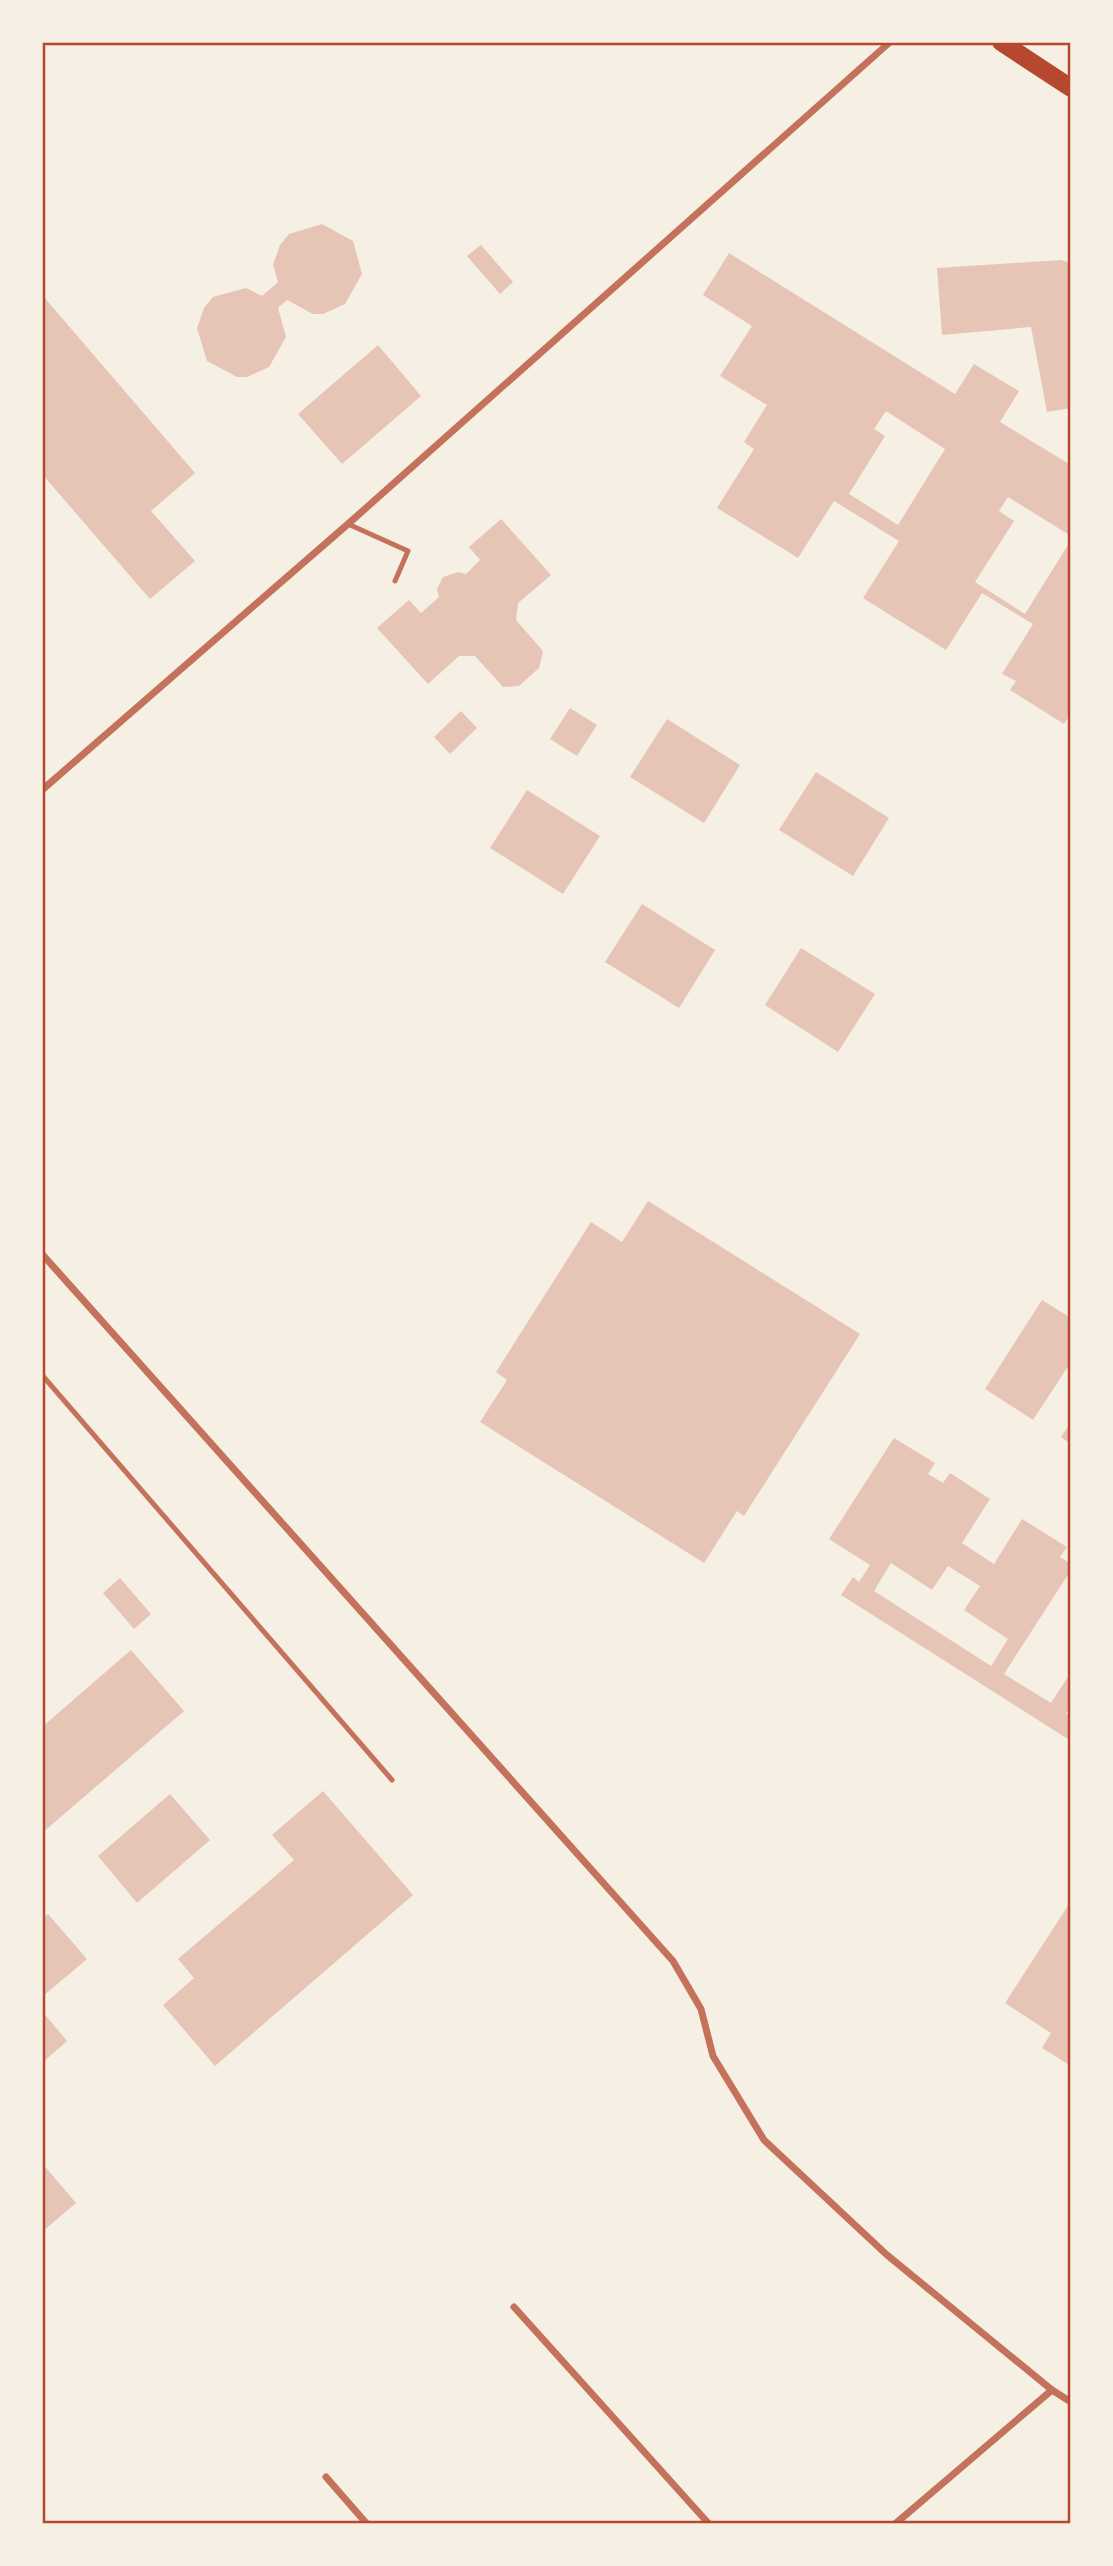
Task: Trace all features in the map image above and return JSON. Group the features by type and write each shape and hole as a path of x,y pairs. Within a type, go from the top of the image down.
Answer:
{"main road":[{"path":"1001,42 1071,88"}],"street":[{"path":"42,790 348,524 890,42"},
{"path":"42,1254 673,1961 701,2009 713,2056 764,2140 887,2255 1052,2390 1071,2402"},
{"path":"514,2307 709,2524"},
{"path":"895,2524 1052,2390"},
{"path":"326,2477 367,2524"}],"lane":[{"path":"348,524 408,551 395,581"},
{"path":"42,1375 392,1780"}],"building":[{"path":"322,224 353,241 362,274 345,304 323,314 313,314 287,300 278,308 286,337 269,367 247,377 237,377 207,361 197,328 204,308 213,297 246,288 262,296 278,282 273,265 280,245 289,234"},
{"path":"481,245 513,282 500,294 467,256"},
{"path":"729,253 955,394 974,364 1019,391 1000,422 1071,465 1071,536 1008,497 999,511 1014,521 975,582 1025,614 1071,540 1071,713 1064,724 1010,690 1016,681 1002,674 1033,624 982,593 946,650 863,598 899,541 834,501 798,558 717,508 754,449 744,442 767,405 720,376 752,326 703,295","holes":["886,411 945,449 898,525 849,494 885,436 874,429"]},
{"path":"1061,260 1071,263 1071,408 1047,412 1031,327 942,335 937,268"},
{"path":"43,296 195,473 151,511 195,561 150,599 42,474"},
{"path":"378,345 421,396 342,464 298,414"},
{"path":"501,519 551,575 518,603 516,620 543,651 539,668 519,686 503,687 475,656 459,656 428,684 377,628 409,600 421,613 439,597 437,589 443,577 458,572 466,574 480,560 469,547"},
{"path":"570,708 597,725 577,756 550,739"},
{"path":"461,711 477,728 450,754 434,737"},
{"path":"667,719 740,765 704,823 630,777"},
{"path":"816,772 889,818 853,876 779,830"},
{"path":"527,790 600,836 563,894 490,848"},
{"path":"642,904 715,950 679,1008 605,962"},
{"path":"801,948 875,994 838,1052 765,1005"},
{"path":"648,1201 860,1334 744,1516 737,1511 704,1563 480,1422 507,1380 496,1372 591,1222 622,1242"},
{"path":"1042,1300 1071,1318 1071,1366 1069,1365 1033,1420 985,1389"},
{"path":"1071,1422 1071,1444 1061,1437"},
{"path":"894,1438 935,1463 928,1474 943,1483 950,1473 990,1499 962,1543 994,1564 1022,1519 1067,1547 1060,1557 1071,1564 1071,1570 1004,1674 1051,1703 1071,1672 1071,1706 1066,1713 1071,1716 1071,1741 841,1595 853,1577 859,1582 870,1565 829,1539","holes":["891,1563 932,1590 948,1566 980,1586 964,1610 1008,1639 991,1666 874,1591"]},
{"path":"120,1578 151,1614 134,1629 103,1593"},
{"path":"131,1650 184,1711 42,1833 42,1727"},
{"path":"323,1791 413,1895 215,2066 163,2005 194,1978 178,1959 294,1860 272,1835"},
{"path":"170,1794 210,1840 137,1903 98,1856"},
{"path":"1071,1901 1071,2066 1042,2048 1051,2033 1005,2003"},
{"path":"48,1914 87,1959 42,1997 42,1919"},
{"path":"42,2011 67,2041 42,2063"},
{"path":"42,2163 76,2203 42,2232"}]}
